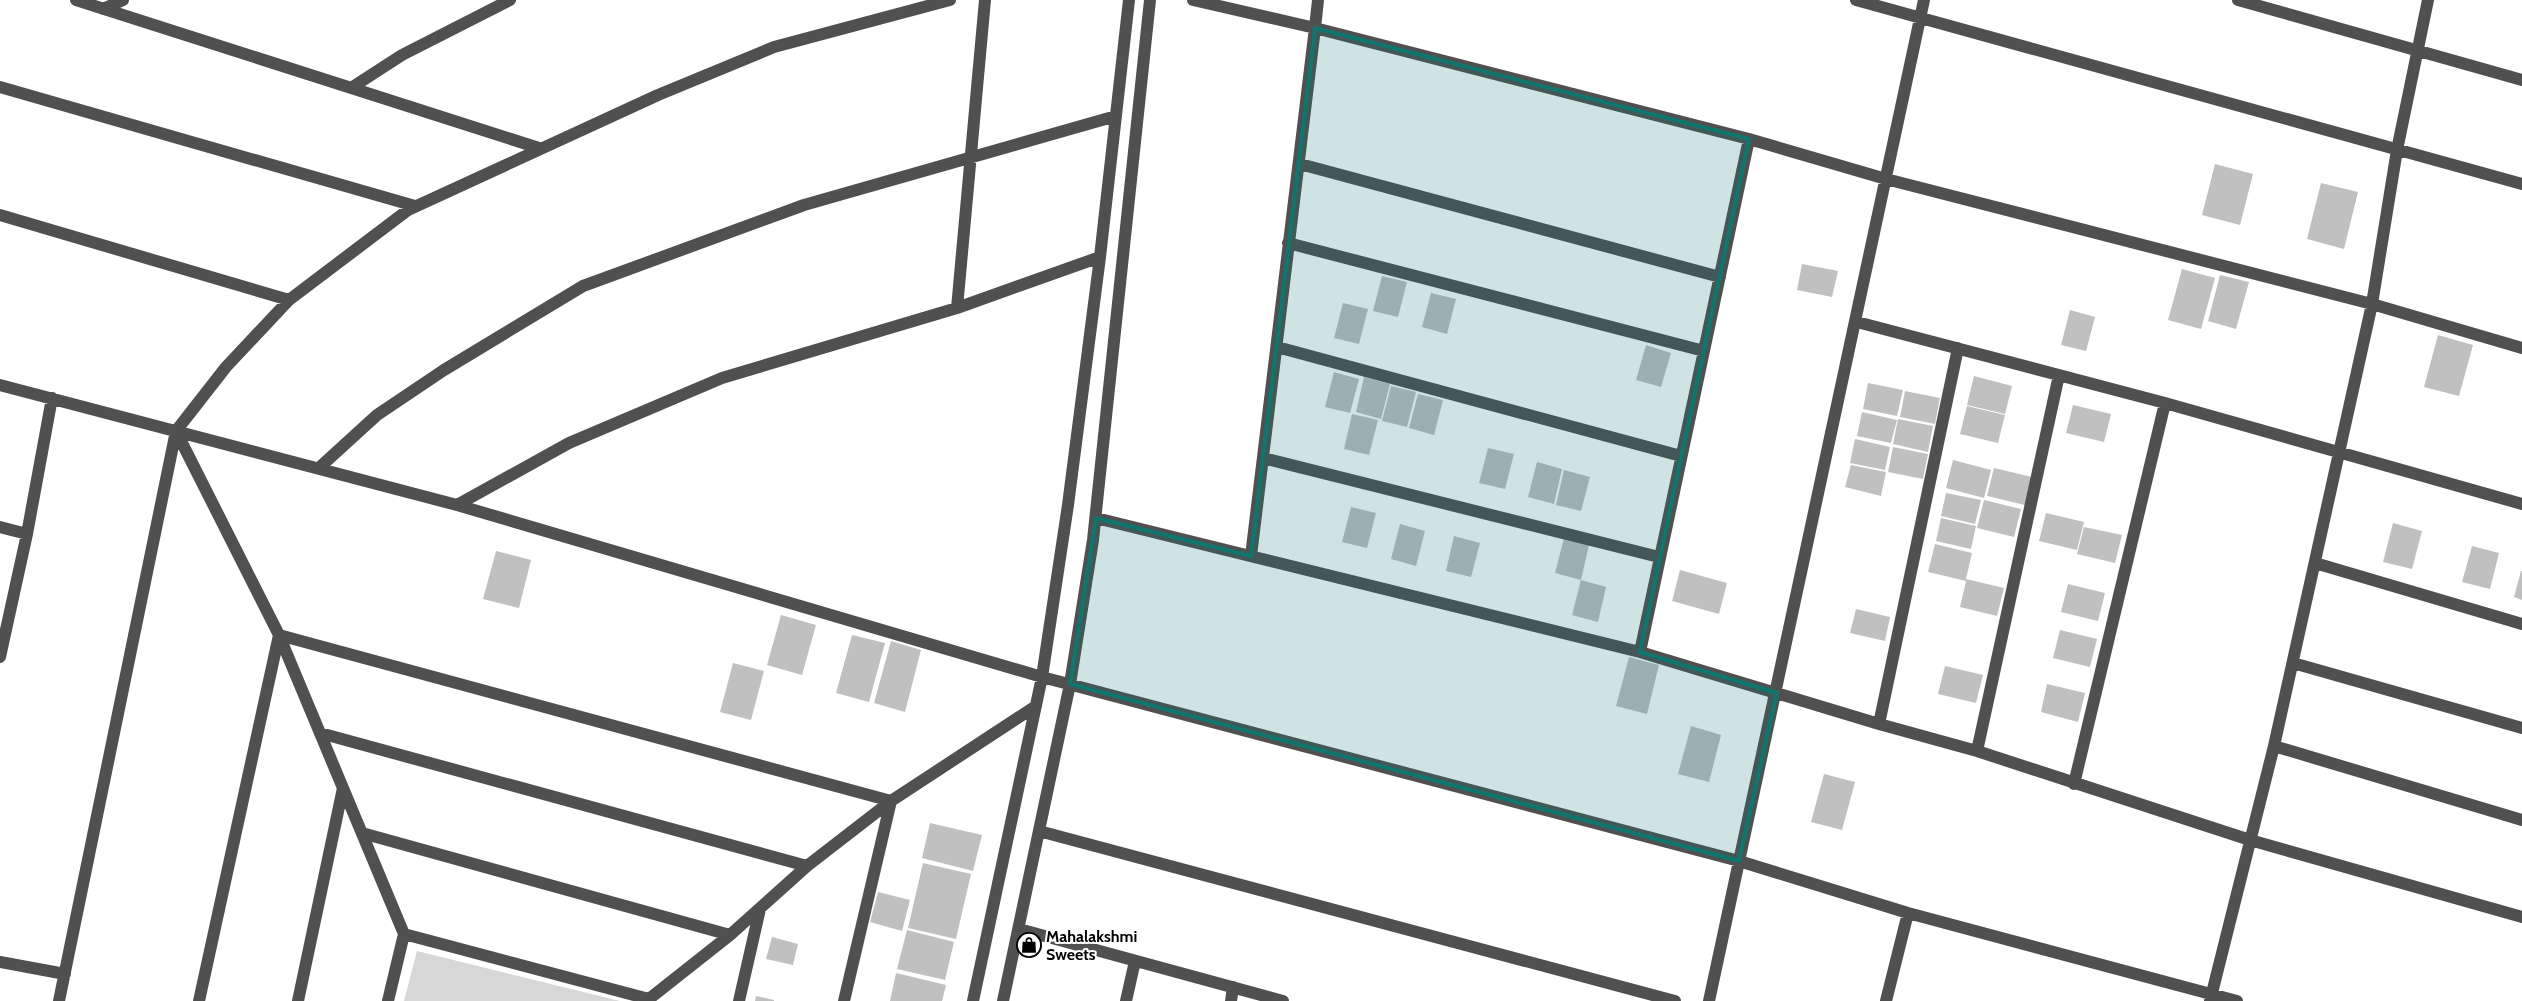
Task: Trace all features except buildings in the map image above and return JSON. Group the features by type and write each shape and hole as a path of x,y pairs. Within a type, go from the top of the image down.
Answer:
{"street":[{"path":"76,0 539,148"},
{"path":"103,9 124,0"},
{"path":"351,88 402,55 510,0"},
{"path":"59,1001 176,431 226,367 289,300 356,247 415,206 658,95 774,48 950,0"},
{"path":"957,308 985,0"},
{"path":"973,1001 1042,677 1068,505 1100,256 1129,0"},
{"path":"1003,1001 1070,684 1096,518 1150,0"},
{"path":"1193,0 1315,28 1749,139 1886,179 2372,304 2522,348"},
{"path":"1251,556 1288,243 1300,164 1318,0"},
{"path":"1856,0 2522,184"},
{"path":"1709,1001 1857,322 1924,0"},
{"path":"2238,0 2416,52 2522,80"},
{"path":"2211,997 2274,746 2372,304 2397,150 2428,0"},
{"path":"0,87 415,206"},
{"path":"320,467 384,410 444,370 583,286 804,205 1116,116"},
{"path":"1640,652 1749,139"},
{"path":"1300,164 1720,277"},
{"path":"0,215 289,300"},
{"path":"1288,243 1704,351"},
{"path":"457,505 568,443 722,378 957,308 1100,256"},
{"path":"1857,322 2165,403 2522,504"},
{"path":"1277,347 1681,456"},
{"path":"1878,724 1958,348"},
{"path":"1977,751 2059,375"},
{"path":"0,385 320,467 457,505 1042,677 1739,861 1908,913 2211,997 2237,1001"},
{"path":"0,657 2,635 27,534 52,398"},
{"path":"2074,784 2165,403"},
{"path":"176,431 279,635 404,934 388,1001"},
{"path":"1263,458 1659,557"},
{"path":"1096,518 1640,652 1878,724 1977,751 2250,840 2522,917"},
{"path":"0,527 27,534"},
{"path":"2315,563 2522,624"},
{"path":"279,635 891,801"},
{"path":"199,1001 279,635"},
{"path":"2293,663 2522,728"},
{"path":"404,934 649,1000 730,936 807,866 891,801 1036,706"},
{"path":"320,733 807,866"},
{"path":"2274,746 2522,820"},
{"path":"298,1001 343,788"},
{"path":"844,1001 891,801"},
{"path":"1039,831 1675,1001"},
{"path":"362,833 730,936"},
{"path":"739,1001 760,909"},
{"path":"1886,1001 1908,913"},
{"path":"1018,928 1283,1001"},
{"path":"1126,1001 1135,961"},
{"path":"0,962 65,974"},
{"path":"1230,1001 1233,988"}],"highlighted area":[{"path":"1315,28 1749,139 1640,652 1777,693 1739,861 1070,684 1096,518 1251,556"}],"shaded area":[{"path":"417,951 620,1001 404,1001"}],"place":[{"name":"Mahalakshmi Sweets","path":"1029,945"}]}
